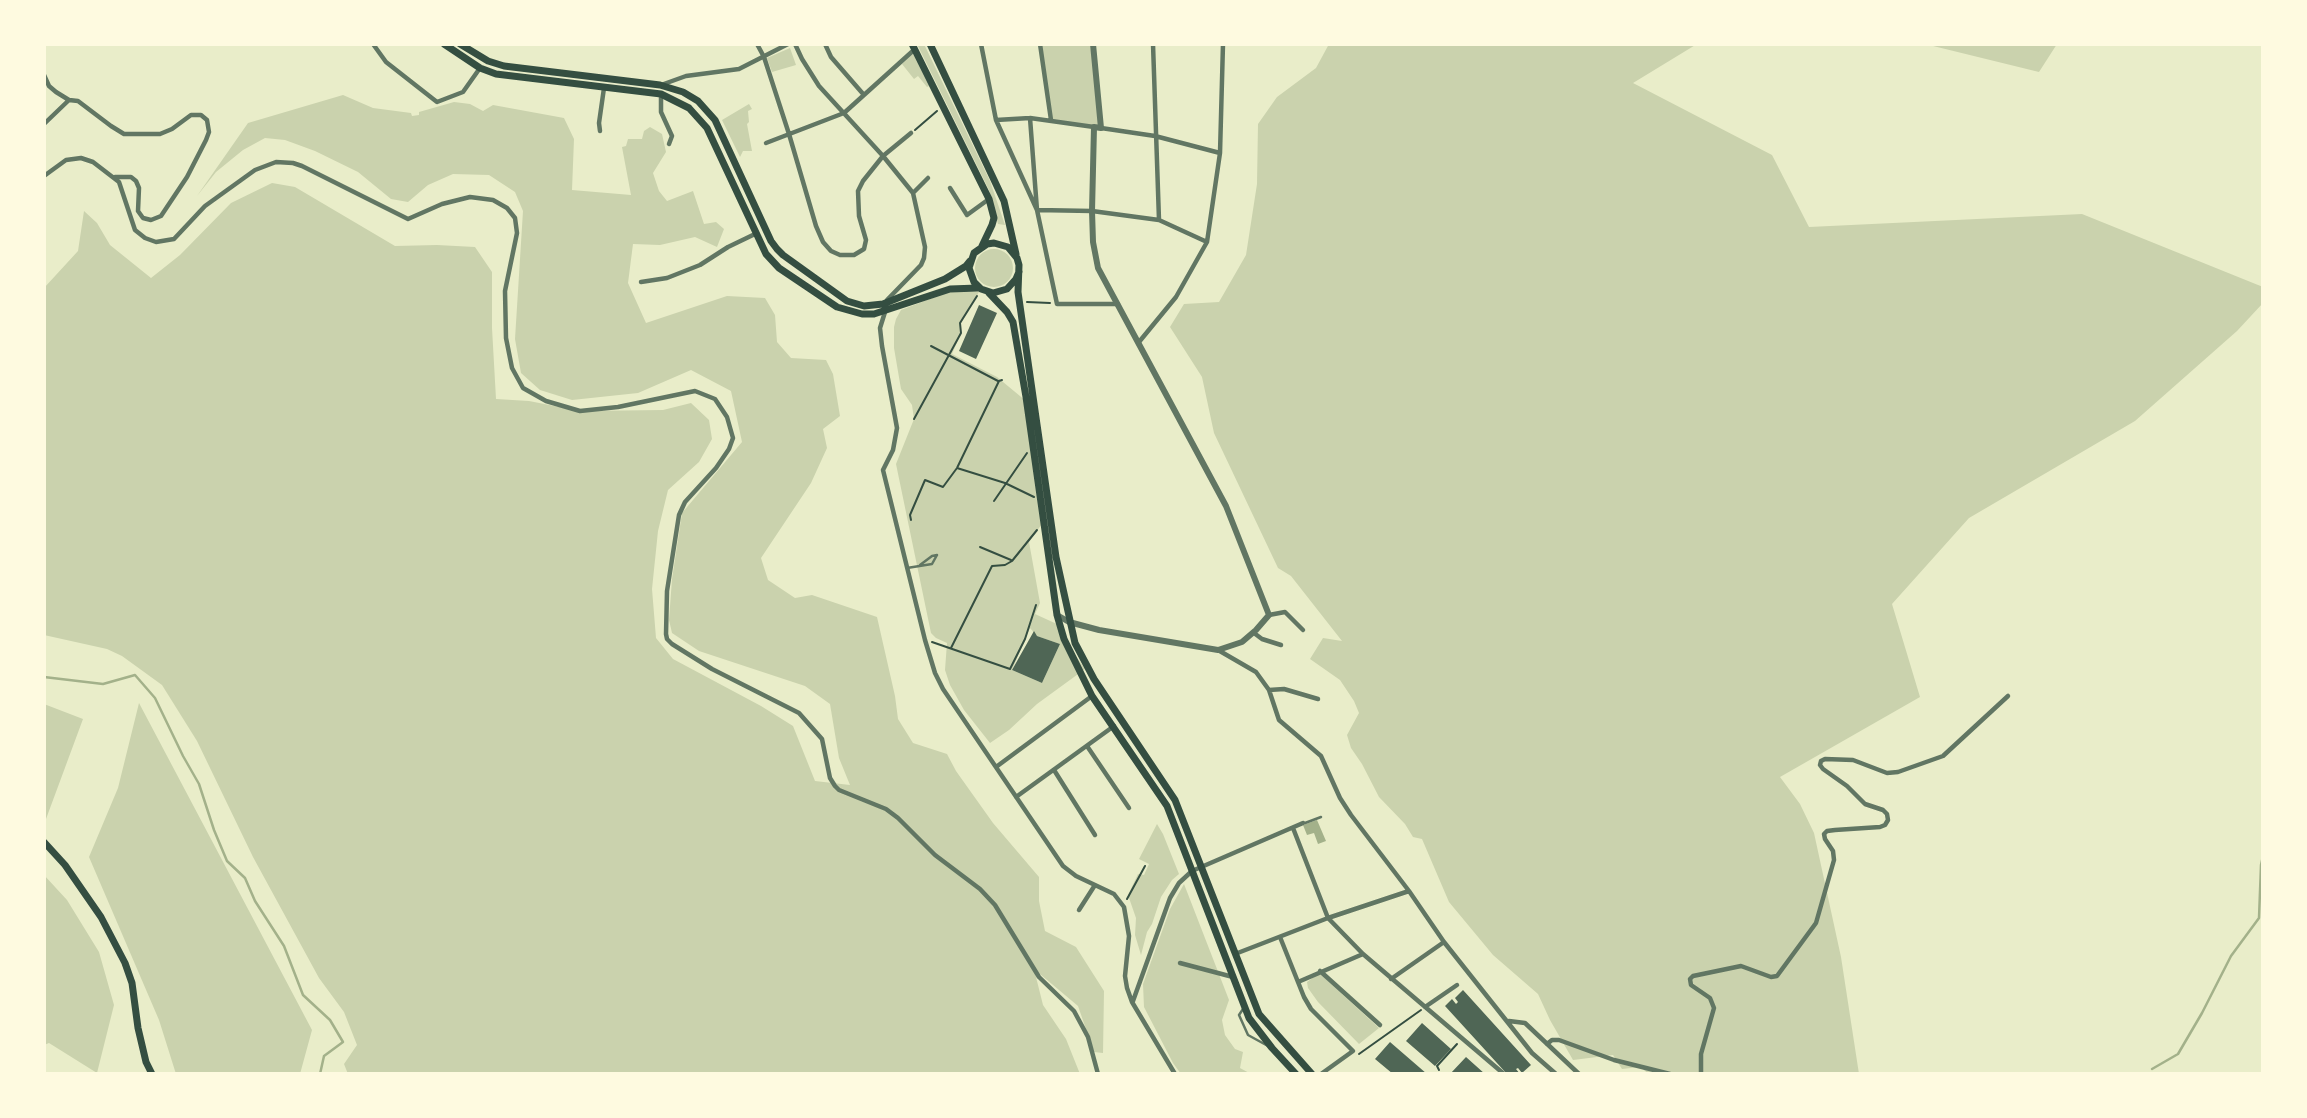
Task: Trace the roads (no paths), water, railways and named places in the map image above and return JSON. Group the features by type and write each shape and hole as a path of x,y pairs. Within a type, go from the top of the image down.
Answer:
{"main road":[{"path":"444,44 480,68 519,78 661,94 689,108 707,128 755,234 772,262 837,307 862,314 956,287 1000,292 1017,279 1019,272"},
{"path":"460,44 488,61 503,66 660,85 683,92 698,101 715,120 771,241 783,255 847,301 884,308 966,266 981,247 994,218 989,199 914,46"},
{"path":"930,44 1004,201 1017,258 1019,302 1056,557 1076,643 1094,678 1175,800 1259,1014 1312,1074"},
{"path":"981,247 994,243 1002,244 1017,258"},
{"path":"971,260 970,275 1004,308 1013,322 1057,615 1064,639 1092,696 1167,806 1249,1018 1296,1074"},
{"path":"44,842 65,865 102,917 125,963 134,993 140,1039 152,1074"}],"street":[{"path":"373,44 386,62 437,102 463,92 480,68"},
{"path":"757,44 764,57 817,226 823,242 831,251 840,255 854,255 864,249 866,240 859,216 858,191 883,156 911,133"},
{"path":"660,85 685,76 739,69 788,44"},
{"path":"796,44 802,60 819,86 883,156 912,193 925,247 921,265 884,308 880,328 897,428 893,450 883,470 935,673 943,690 1063,866 1076,876 1114,894 1124,907 1129,936 1125,976 1132,1002 1175,1074"},
{"path":"825,44 831,57 864,95"},
{"path":"981,44 996,120 1037,210"},
{"path":"1040,44 1051,120"},
{"path":"1093,44 1097,127 1092,211 1093,242 1098,268 1226,506 1269,615"},
{"path":"1153,44 1159,220"},
{"path":"1139,342 1176,297 1208,242 1220,153 1223,44"},
{"path":"766,143 844,113 914,46"},
{"path":"44,75 50,86 69,100 78,100 124,134 160,134 191,115 201,115 207,120 209,132 206,141 166,210 156,219 147,220 140,215 139,188 136,181 131,177 114,177"},
{"path":"600,131 604,88"},
{"path":"661,94 661,112 672,136 669,144"},
{"path":"44,124 69,100"},
{"path":"1030,118 1037,210 1057,304 1118,304"},
{"path":"996,120 1051,120 1155,136 1220,153"},
{"path":"44,176 66,160 81,158 93,162 114,177 122,187 135,230 145,239 156,242 174,239 205,206 255,170 276,162 302,166 408,219 442,204 470,197 493,200 507,208 515,218 517,233 505,291 506,338 512,368 523,388 546,401 580,411 618,407 695,391 715,399 727,417 733,438 722,460 685,502 679,515 667,591 667,639 712,669 799,713 822,739 830,778 839,790 886,808 935,855 980,888 995,905 1039,977 1074,1012 1088,1037 1098,1074"},
{"path":"912,193 928,178"},
{"path":"950,188 967,215 989,199"},
{"path":"1037,210 1092,211 1159,220 1208,242"},
{"path":"641,282 667,278 700,265 755,234"},
{"path":"1218,650 1242,642 1269,615 1285,612 1303,630"},
{"path":"1057,615 1069,622 1218,650 1256,672 1269,690 1279,720 1321,757 1351,815 1444,942 1532,1053 1549,1072 1556,1074"},
{"path":"1253,632 1262,639 1281,645"},
{"path":"1269,690 1284,689 1318,699"},
{"path":"996,767 1092,696"},
{"path":"1701,1074 1701,1054 1714,1008 1710,998 1691,985 1690,979 1693,976 1736,967 1746,967 1771,977 1781,972 1816,923 1834,860 1833,851 1824,834 1827,831 1880,827 1888,820 1883,810 1865,804 1847,786 1823,769 1821,761 1853,760 1887,773 1898,772 1943,756 2008,696"},
{"path":"1016,797 1114,726"},
{"path":"1087,746 1129,808"},
{"path":"1054,770 1095,835"},
{"path":"1132,1002 1170,898 1179,883 1192,871 1303,823"},
{"path":"1293,828 1328,918 1391,979 1504,1074"},
{"path":"1079,910 1095,884"},
{"path":"1235,954 1328,918 1409,891"},
{"path":"1280,937 1311,1009 1353,1051 1321,1074"},
{"path":"1391,979 1444,942"},
{"path":"1298,982 1363,954"},
{"path":"1180,963 1233,977"},
{"path":"1320,971 1380,1025"},
{"path":"1426,1007 1457,985"},
{"path":"1508,1021 1525,1023 1579,1074"},
{"path":"1547,1044 1552,1040 1559,1040 1614,1060 1670,1074"}],"lane":[{"path":"907,568 920,565"},
{"path":"1303,823 1321,817"}],"waterway":[{"path":"44,677 103,684 135,675 155,698 199,784 227,861 245,878 255,901 284,946 303,995 330,1020 343,1042 324,1056 320,1074"},
{"path":"2152,1069 2178,1054 2231,956 2259,918 2263,856"}]}
